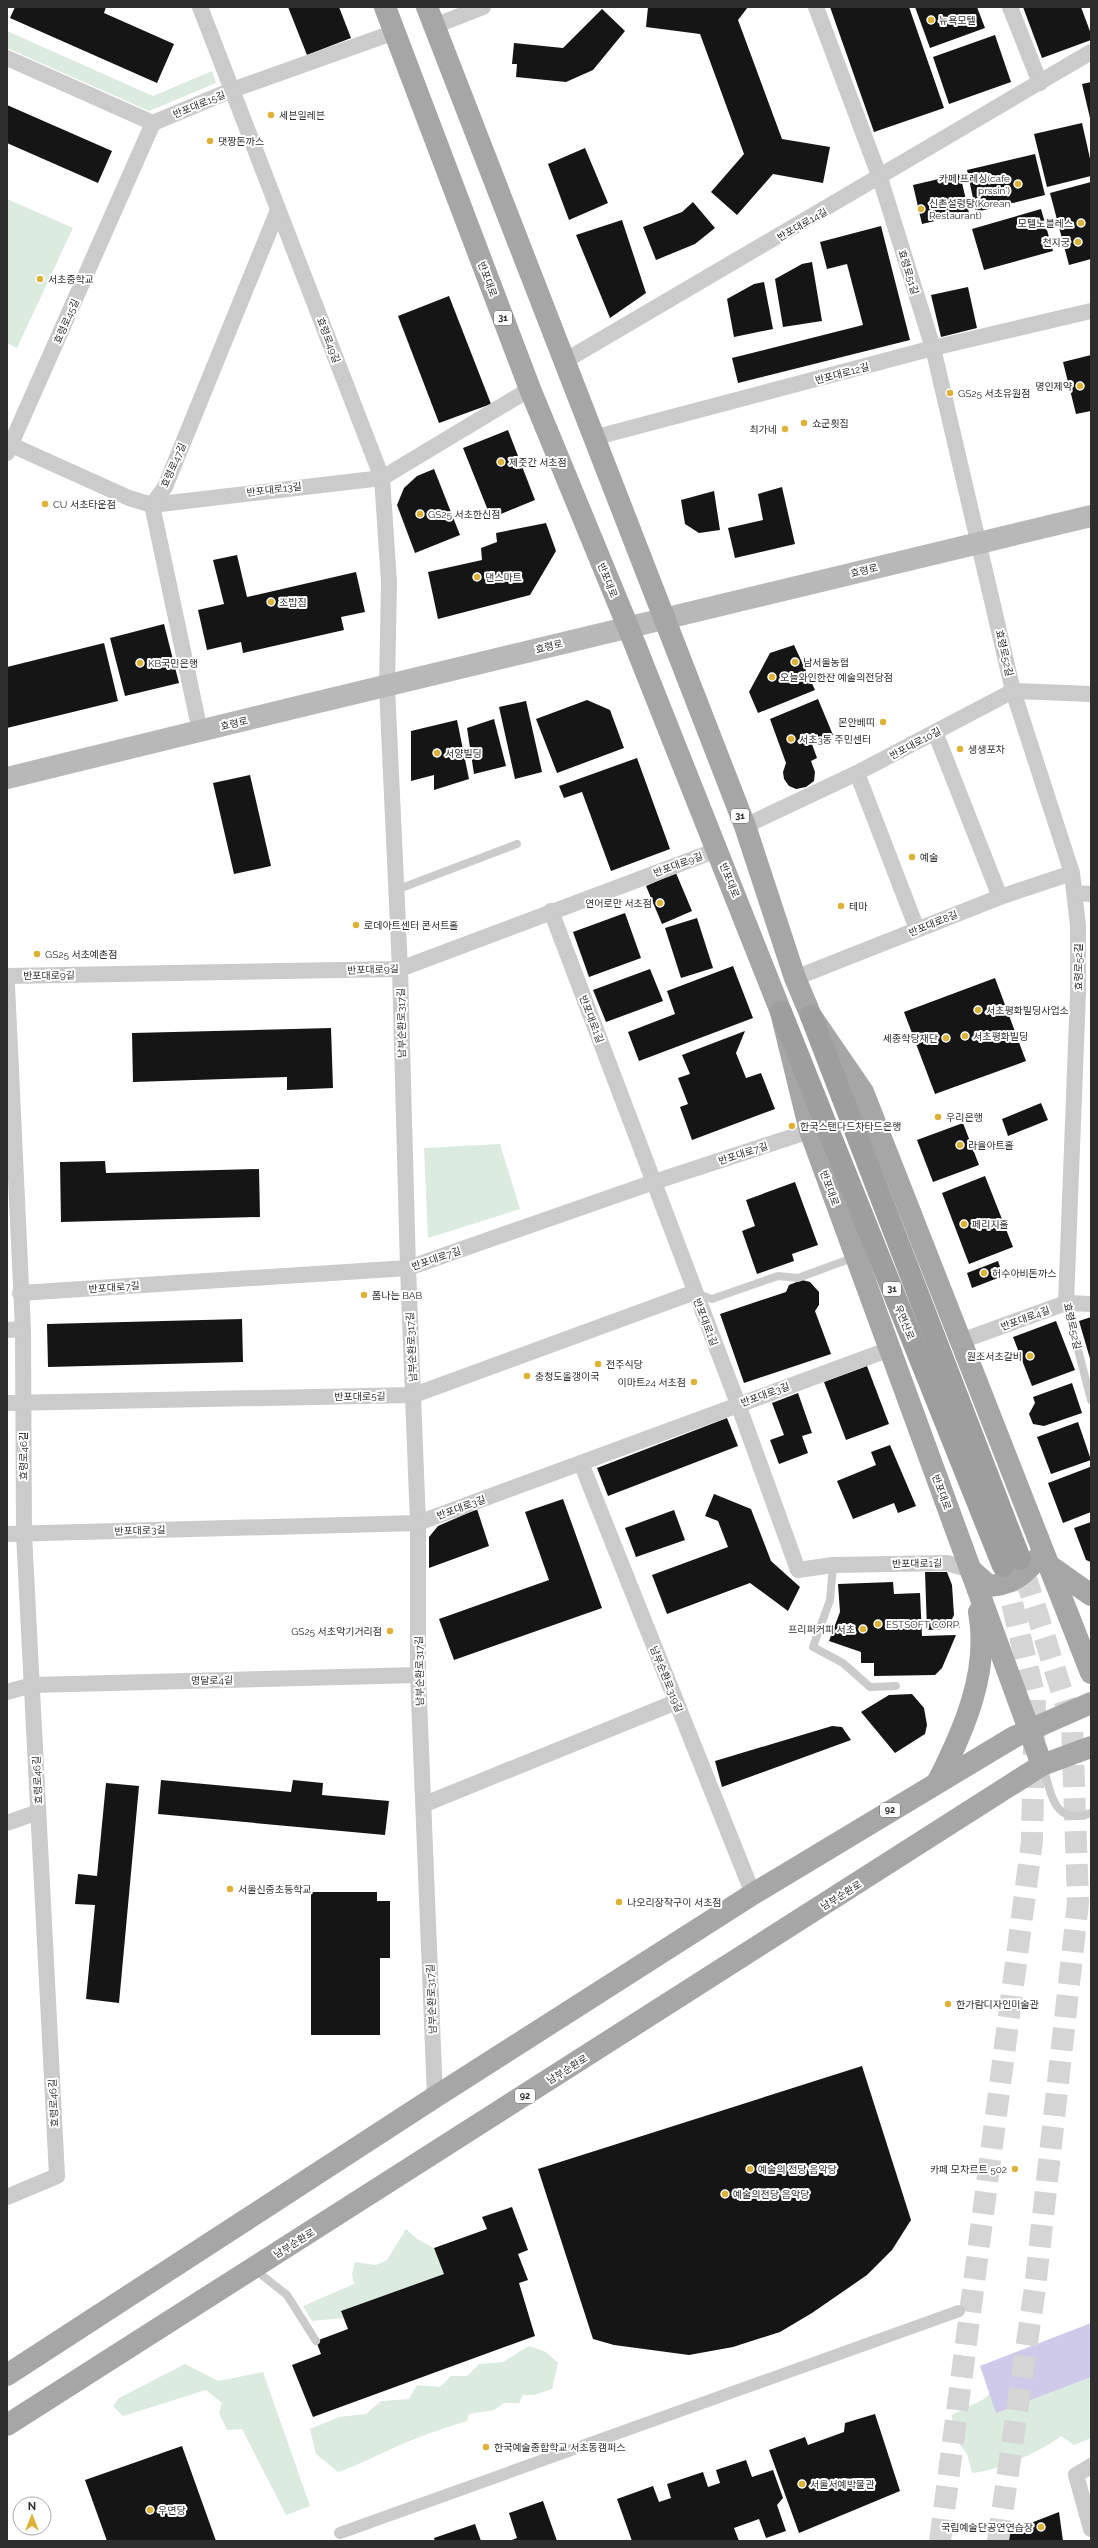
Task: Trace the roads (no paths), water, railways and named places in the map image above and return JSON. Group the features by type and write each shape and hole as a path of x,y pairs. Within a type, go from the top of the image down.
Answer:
{"highway":[{"name":"우면산로","path":"782,1012 1011,1562 811,1016"}],"main road":[{"name":"반포대로","path":"385,7 530,389 628,627 782,1012 810,1131 1042,1765"},
{"name":"31","path":"430,16 563,362 745,826 795,978 811,1016"},
{"name":"효령로","path":"7,778 387,687 663,618 1091,516"},
{"path":"811,1016 863,1092 1091,1673"},
{"path":"971,1570 989,1586 997,1585 1023,1576 1047,1559"},
{"path":"1047,1559 1091,1595"},
{"path":"938,1781 957,1744 972,1704 979,1666 982,1627 971,1570"},
{"name":"92","path":"7,2375 435,2097 753,1894 938,1781 1029,1729 1091,1703"},
{"name":"남부순환로","path":"7,2425 1042,1765 1091,1747"}],"street":[{"name":"효령로49길","path":"200,7 382,478 389,582 387,687"},
{"path":"430,16 483,7"},
{"name":"효령로51길","path":"816,7 880,178 933,348 979,543"},
{"path":"1010,7 1040,83"},
{"name":"반포대로15길","path":"153,123 232,90 395,32"},
{"name":"반포대로14길","path":"563,362 880,178 1091,52"},
{"path":"7,58 153,123"},
{"name":"효령로45길","path":"8,447 153,123"},
{"name":"효령로47길","path":"152,505 165,487 278,210"},
{"name":"반포대로12길","path":"593,438 933,348 1091,311"},
{"name":"반포대로13길","path":"8,447 129,498 152,505 382,478 530,389"},
{"path":"152,505 200,732"},
{"name":"효령로52길","path":"979,543 1013,691 1072,873 1083,894 1078,926 1084,994 1066,1303"},
{"name":"남부순환로317길","path":"387,687 400,969 408,1268 418,1523 418,1675 435,2097"},
{"name":"반포대로10길","path":"745,826 857,774 1013,691 1091,694"},
{"path":"935,732 1000,897"},
{"path":"857,774 917,929"},
{"name":"반포대로9길","path":"7,976 400,969 551,911 717,850"},
{"name":"반포대로8길","path":"795,978 1000,897 1072,873"},
{"name":"반포대로1길","path":"551,911 738,1404 798,1570 833,1565 947,1563 971,1570"},
{"name":"효령로46길","path":"7,985 14,1258 20,1293 23,1329 24,1534 57,2176 7,2197"},
{"name":"반포대로7길","path":"20,1293 408,1268 654,1182 810,1131"},
{"name":"반포대로5길","path":"7,1403 414,1395 695,1292"},
{"name":"반포대로4길","path":"961,1341 1066,1303 1091,1304"},
{"path":"7,1330 23,1329"},
{"name":"반포대로3길","path":"7,1534 418,1523 890,1349"},
{"name":"남부순환로319길","path":"581,1463 753,1894"},
{"name":"명달로4길","path":"7,1692 32,1685 418,1675"},
{"path":"424,1804 676,1702"},
{"path":"7,1823 38,1812"},
{"path":"340,2533 959,2311"},
{"path":"1091,2466 1076,2475 1091,2529"}],"lane":[{"path":"396,890 517,844"},
{"path":"695,1292 712,1299 778,1276 798,1278 855,1257"},
{"name":"효령로52길","path":"1066,1303 1091,1400"},
{"path":"833,1565 830,1600 813,1647 843,1662 870,1687 896,1686"},
{"path":"1042,1765 1054,1801 1060,1810 1068,1816 1077,1818 1091,1813"},
{"path":"254,2268 287,2295 316,2341"}],"tunnel":[{"path":"998,2541 1035,2288 1078,1903 1072,1724 1020,1559"},
{"path":"940,2541 1032,1841 1035,1698 1003,1566"}],"place":[{"name":"뉴욕모텔","path":"931,20"},
{"name":"세븐일레븐","path":"271,115"},
{"name":"댓짱돈까스","path":"210,141"},
{"name":"카페 프레싱(cafe prssin')","path":"1018,184"},
{"name":"신촌설렁탕(Korean Restaurant)","path":"921,209"},
{"name":"모텔노블레스","path":"1081,223"},
{"name":"천지궁","path":"1078,242"},
{"name":"서초중학교","path":"40,279"},
{"name":"명인제약","path":"1080,386"},
{"name":"GS25 서초유원점","path":"950,393"},
{"name":"쇼군횟집","path":"804,423"},
{"name":"최가네","path":"785,429"},
{"name":"제줏간 서초점","path":"501,462"},
{"name":"CU 서초타운점","path":"45,504"},
{"name":"GS25 서초한신점","path":"420,514"},
{"name":"댄스마트","path":"477,577"},
{"name":"조밥집","path":"271,602"},
{"name":"남서울농협","path":"795,662"},
{"name":"KB국민은행","path":"140,663"},
{"name":"오늘와인한잔 예술의전당점","path":"772,677"},
{"name":"몬안베띠","path":"883,722"},
{"name":"서초3동 주민센터","path":"791,739"},
{"name":"생생포차","path":"960,749"},
{"name":"서양빌딩","path":"437,753"},
{"name":"예술","path":"912,857"},
{"name":"연어로만 서초점","path":"660,903"},
{"name":"테마","path":"841,906"},
{"name":"로데아트센터 콘서트홀","path":"356,925"},
{"name":"GS25 서초예촌점","path":"37,954"},
{"name":"서초평화빌딩사업소","path":"978,1010"},
{"name":"서초평화빌딩","path":"965,1036"},
{"name":"세종학당재단","path":"946,1038"},
{"name":"우리은행","path":"938,1117"},
{"name":"한국스탠다드차타드은행","path":"792,1126"},
{"name":"라율아트홀","path":"960,1145"},
{"name":"페리지홀","path":"964,1224"},
{"name":"허수아비돈까스","path":"984,1273"},
{"name":"폼나는 BAB","path":"364,1295"},
{"name":"원조서초갈비","path":"1030,1356"},
{"name":"전주식당","path":"598,1364"},
{"name":"충청도올갱이국","path":"527,1376"},
{"name":"이마트24 서초점","path":"694,1382"},
{"name":"ESTSOFT CORP.","path":"878,1624"},
{"name":"프리퍼커피 서초","path":"863,1629"},
{"name":"GS25 서초악기거리점","path":"390,1631"},
{"name":"서울신중초등학교","path":"230,1889"},
{"name":"나오리장작구이 서초점","path":"619,1902"},
{"name":"한가람디자인미술관","path":"948,2004"},
{"name":"예술의 전당 음악당","path":"750,2169"},
{"name":"카페 모차르트 502","path":"1015,2169"},
{"name":"예술의전당 음악당","path":"725,2194"},
{"name":"한국예술종합학교 서초동캠퍼스","path":"486,2447"},
{"name":"서울서예박물관","path":"802,2484"},
{"name":"우면당","path":"150,2510"},
{"name":"국립예술단공연연습장","path":"1041,2527"}]}
